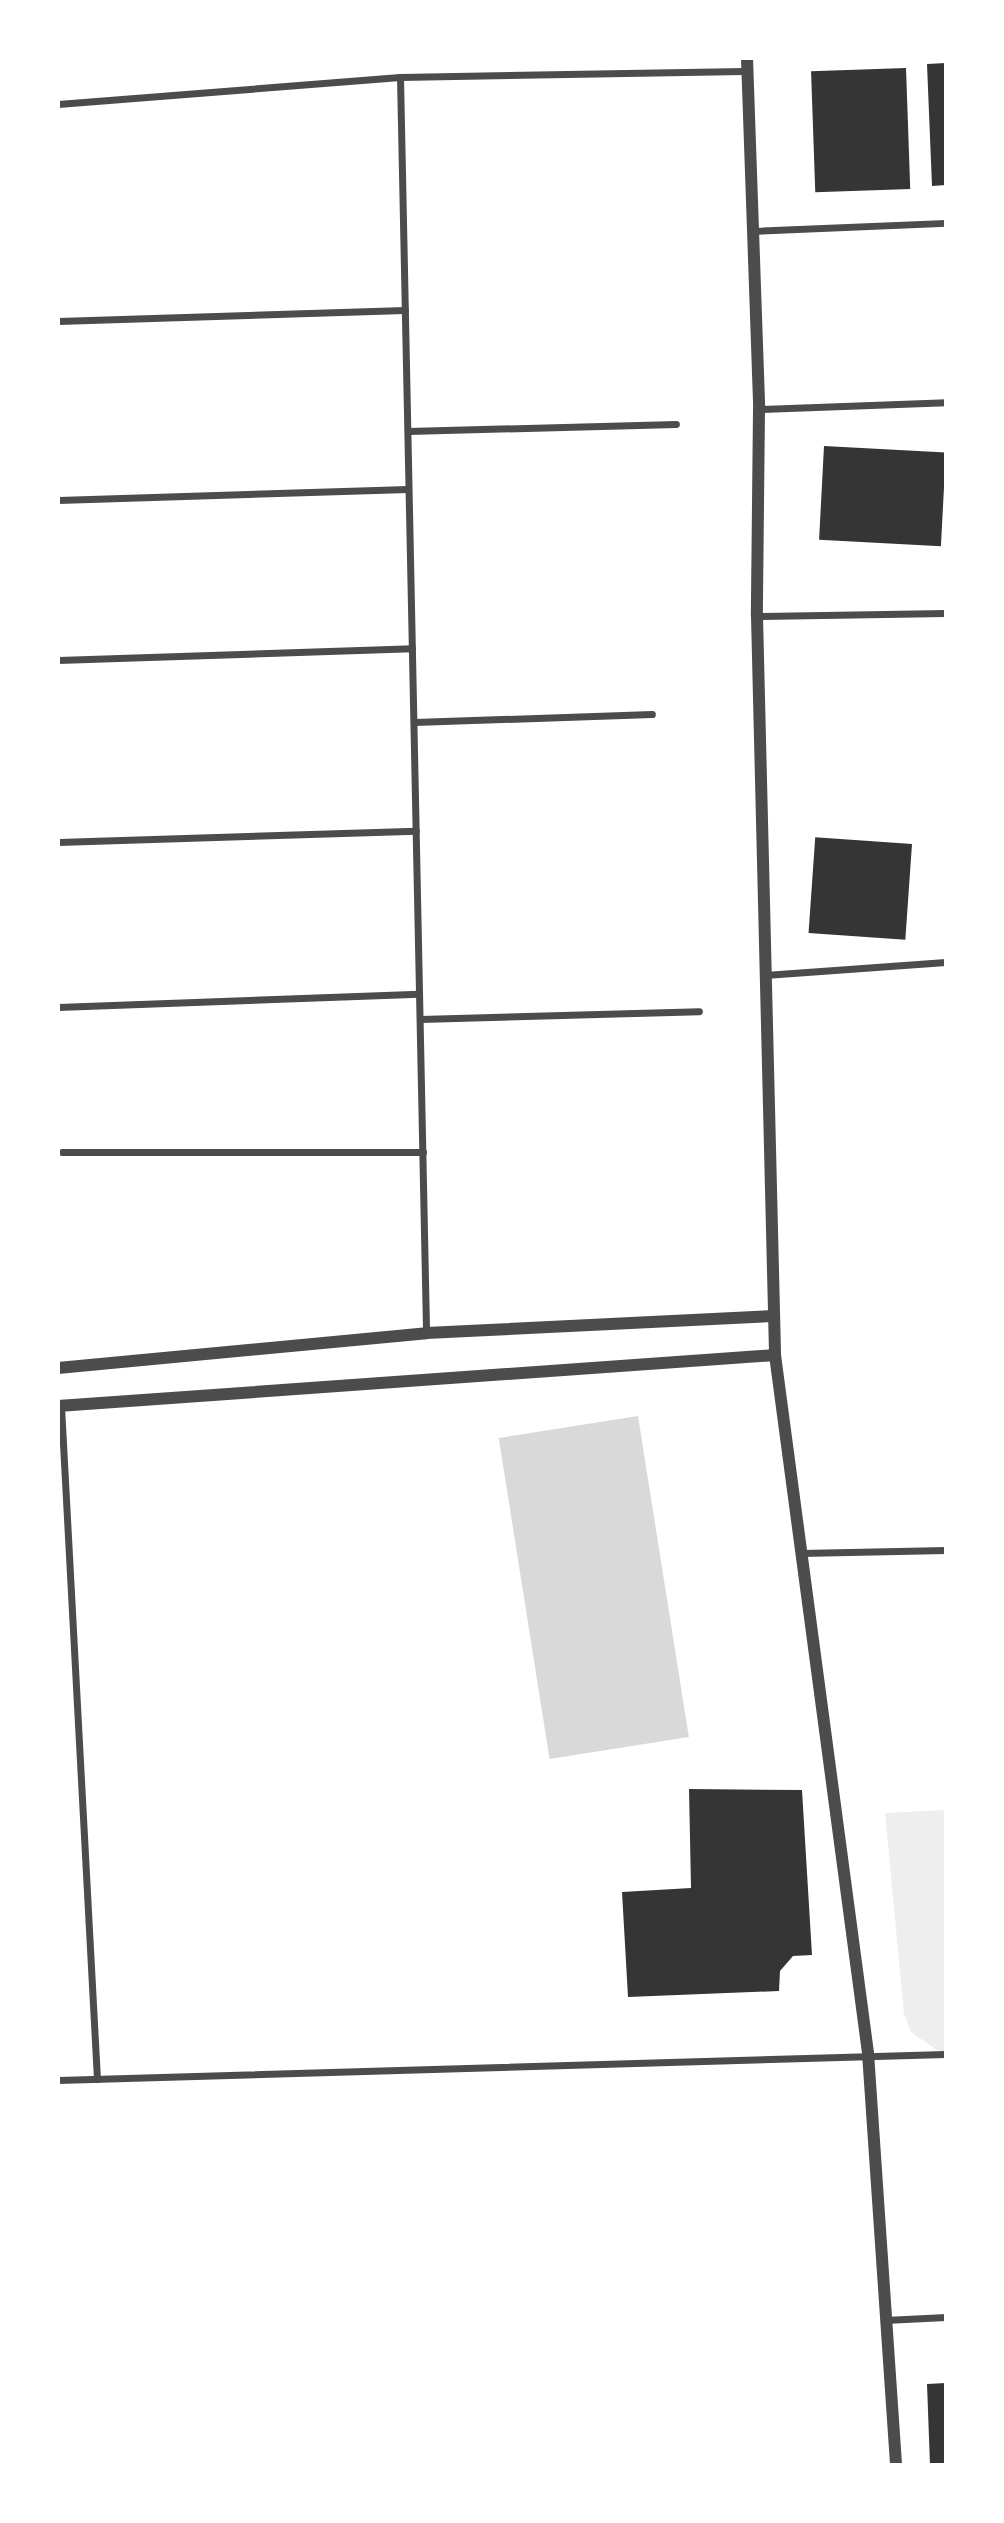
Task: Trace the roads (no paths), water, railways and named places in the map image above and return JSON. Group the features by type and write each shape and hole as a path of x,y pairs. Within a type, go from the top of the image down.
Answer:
{"street":[{"path":"58,104 400,77 745,64 748,231 760,409 757,616 775,1355 867,2053 896,2465"},
{"path":"400,77 426,1333"},
{"path":"748,231 946,223"},
{"path":"58,321 405,310"},
{"path":"760,409 946,402"},
{"path":"408,431 676,424"},
{"path":"58,500 408,489"},
{"path":"757,616 946,613"},
{"path":"58,660 412,648"},
{"path":"414,722 652,714"},
{"path":"58,842 416,831"},
{"path":"765,975 946,962"},
{"path":"58,1007 419,994"},
{"path":"420,1019 699,1011"},
{"path":"62,1152 423,1152"},
{"path":"58,1368 426,1333 774,1316"},
{"path":"97,2079 60,1406 775,1355"},
{"path":"801,1553 946,1550"},
{"path":"58,2080 867,2053 946,2054"},
{"path":"884,2320 946,2317"}]}
